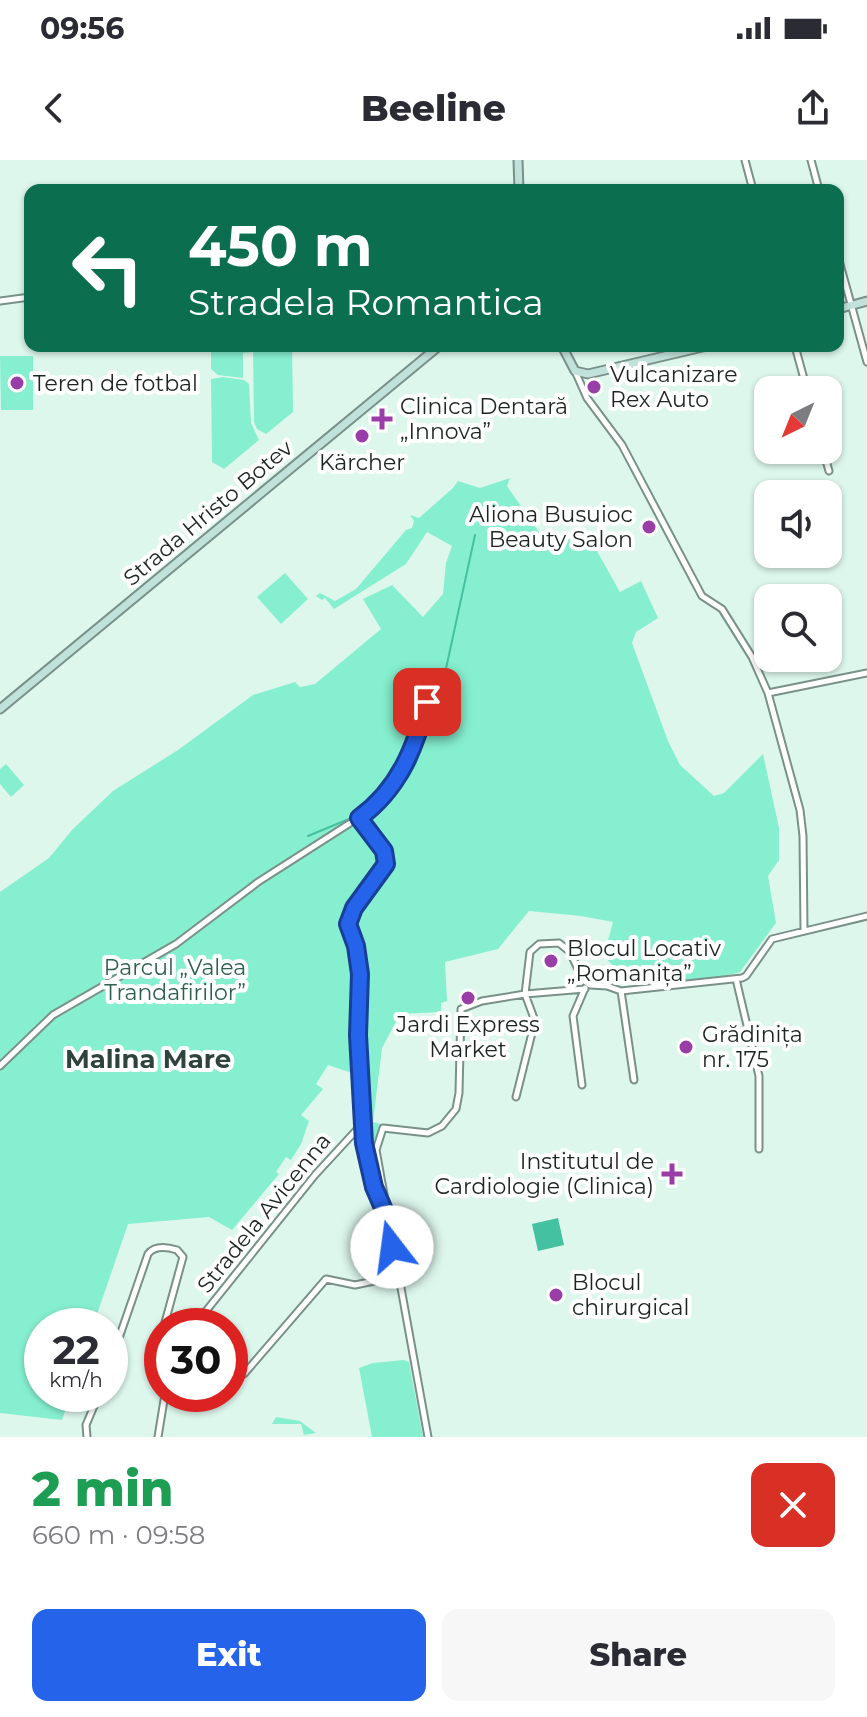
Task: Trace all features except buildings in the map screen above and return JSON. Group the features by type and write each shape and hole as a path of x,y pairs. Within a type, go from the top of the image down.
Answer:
{"main road":[{"path":"518,160 519,184"},
{"path":"844,307 867,301"},
{"name":"Strada Hristo Botev","path":"0,709 432,352"},
{"path":"565,352 575,371 592,373 681,352"}],"street":[{"path":"745,160 751,184"},
{"path":"811,160 817,184"},
{"path":"844,279 867,362"},
{"path":"0,301 24,298"},
{"path":"797,352 803,376"},
{"path":"575,371 587,398 622,445 702,596 722,609 756,664 768,693 800,810 804,931"},
{"path":"827,464 829,471"},
{"path":"768,693 867,673"},
{"path":"0,1066 53,1015 176,944 258,882 329,834 359,818 390,790 402,771 422,724 429,680"},
{"path":"359,818 378,842 387,860 385,868 354,908 348,924 356,946 360,974 358,1035 362,1123 374,1187 387,1217"},
{"path":"428,1437 376,1150 383,1128 428,1133 442,1126 456,1109 461,1009 482,1001 586,986 621,991 736,979 746,976 772,939 867,916"},
{"path":"516,1097 535,1021 525,994 530,952 545,942 559,943 568,949 586,986"},
{"path":"736,979 759,1076 759,1149"},
{"path":"582,1085 573,1016 586,986"},
{"path":"621,991 634,1080"},
{"name":"Stradela Avicenna","path":"208,1308 344,1140 362,1123"},
{"path":"128,1312 148,1254 154,1248 177,1250 183,1257 169,1308"},
{"path":"248,1369 326,1279 355,1285 398,1276"},
{"path":"87,1437 86,1425 91,1412"},
{"path":"158,1437 162,1412"}],"green space":[{"path":"211,352 251,352 243,353 243,378 218,375 211,369"},
{"path":"253,352 292,352 293,412 266,434 257,429 254,422"},
{"name":"Teren de fotbal","path":"0,356 33,356 33,410 1,410"},
{"path":"211,379 244,380 249,384 251,423 259,440 224,469 212,462"},
{"name":"Parcul „Valea Trandafirilor”","path":"510,478 507,486 539,532 567,535 577,551 593,544 620,592 641,581 658,618 636,632 632,643 680,765 714,796 724,793 763,754 779,828 779,860 768,876 776,923 740,972 683,982 646,983 613,965 604,955 613,922 529,911 498,949 445,962 447,1001 441,1003 441,1012 400,1014 382,1048 373,1122 380,1124 372,1154 367,1139 364,1077 328,1065 316,1084 323,1089 301,1115 309,1121 301,1144 291,1160 286,1157 276,1172 279,1174 232,1230 209,1217 128,1224 99,1308 24,1308 24,1412 65,1412 62,1420 0,1413 0,892 49,858 72,830 113,791 178,750 253,695 295,682 300,687 315,684 381,629 363,599 392,585 423,617 443,594 446,563 452,546 427,532 406,564 334,609 325,598 322,600 316,596 320,593 335,601 356,589 406,530 412,528 414,521 410,515 419,518 458,481 480,488"},
{"path":"285,573 308,599 281,624 257,597"},
{"path":"6,764 24,785 11,797 0,784 0,769"},
{"path":"409,1362 423,1437 372,1437 359,1368 373,1363"},
{"path":"276,1417 300,1421 316,1433 304,1435 301,1424 272,1424"}],"shaded area":[{"path":"558,1218 564,1245 538,1251 532,1224"}],"waterway":[{"path":"381,805 408,777 416,762 442,687 475,535"},
{"path":"308,836 349,819 373,802"}],"place":[{"name":"Teren de fotbal","path":"17,383"},
{"name":"Vulcanizare Rex Auto","path":"594,387"},
{"name":"Clinica Dentară „Innova”","path":"382,419"},
{"name":"Kärcher","path":"362,436"},
{"name":"Aliona Busuioc Beauty Salon","path":"649,527"},
{"name":"Blocul Locativ „Romanița”","path":"551,961"},
{"name":"Jardi Express Market","path":"468,998"},
{"name":"Grădinița nr. 175","path":"686,1047"},
{"name":"Institutul de Cardiologie (Clinica)","path":"672,1174"},
{"name":"Blocul chirurgical","path":"556,1295"}],"district":[{"name":"Malina Mare","path":"148,1059"}],"route":[{"path":"392,1247 387,1217 374,1187 364,1143 358,1035 360,974 356,946 348,924 354,908 385,868 387,860 372,832 359,818 397,780 422,724 427,702"}]}
